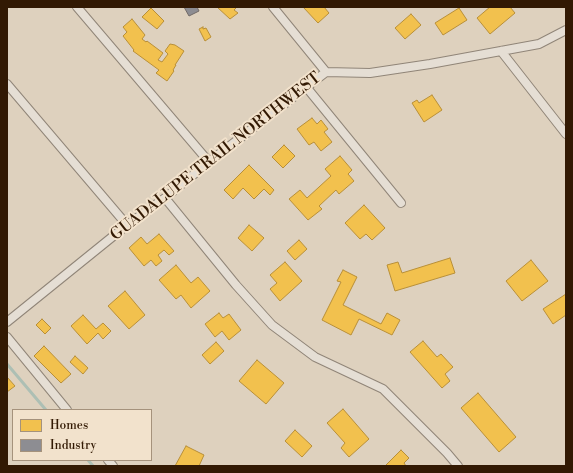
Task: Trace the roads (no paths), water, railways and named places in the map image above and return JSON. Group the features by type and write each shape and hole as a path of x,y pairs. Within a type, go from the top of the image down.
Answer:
{"street":[{"path":"77,7 209,162"},
{"path":"273,7 326,72"},
{"name":"GUADALUPE TRAIL NORTHWEST","path":"7,322 127,225 165,198 209,162 326,72 370,73 430,64 539,44 566,30"},
{"path":"501,51 566,134"},
{"path":"7,84 127,225"},
{"path":"307,88 401,204"},
{"path":"165,198 236,285 272,325 315,357 383,389 458,466"},
{"path":"7,337 66,409"}],"waterway":[{"path":"7,364 45,409"},
{"path":"89,461 93,466"}]}
